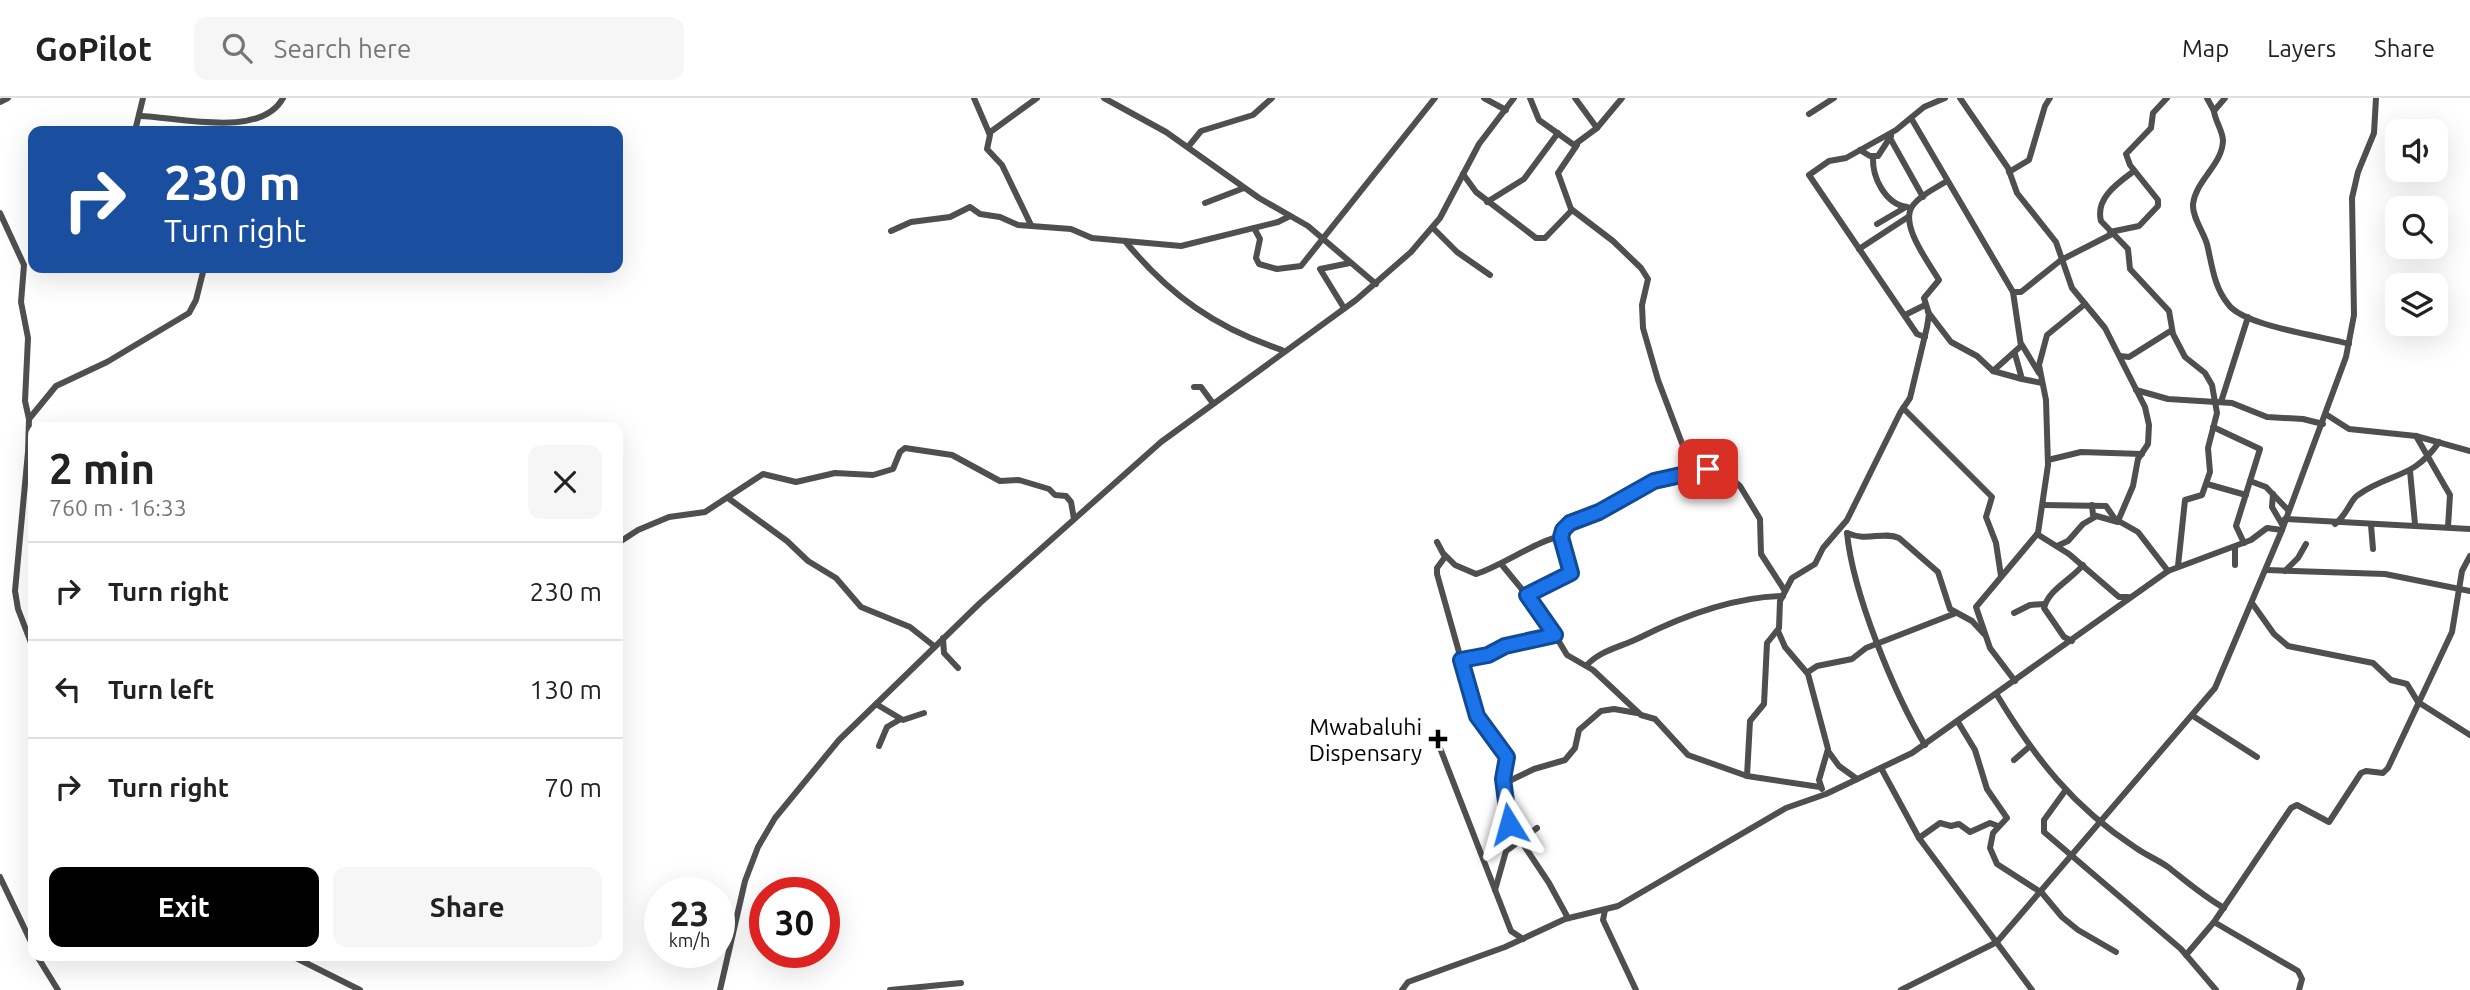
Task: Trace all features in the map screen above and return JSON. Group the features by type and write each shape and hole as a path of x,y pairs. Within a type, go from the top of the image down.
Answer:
{"street":[{"path":"0,103 8,98"},
{"path":"137,126 143,98"},
{"path":"140,116 190,123 242,121 272,113 283,98"},
{"path":"974,98 989,133 987,149 1002,165 1031,225"},
{"path":"989,133 1037,98"},
{"path":"1104,98 1188,147 1244,188 1322,237 1376,284"},
{"path":"1188,147 1201,131 1253,116 1272,98"},
{"path":"1254,228 1260,239 1256,258 1266,267 1290,269 1301,266 1435,98"},
{"path":"1484,98 1506,110"},
{"path":"720,990 745,881 758,847 775,818 820,761 934,646 1161,442 1282,350 1376,284 1433,228 1479,144 1514,98"},
{"path":"1530,98 1537,117 1570,143 1577,145"},
{"path":"1575,98 1597,128"},
{"path":"1622,98 1597,128 1577,145 1558,173 1572,210 1613,242 1641,268 1648,279 1641,316 1658,380 1683,446 1694,461 1736,482 1759,515 1762,528 1761,554 1784,593"},
{"path":"1810,114 1834,98"},
{"path":"1925,337 1917,335 1809,174 1829,162 1846,158 1945,98"},
{"path":"1960,98 2009,172 2014,189 2056,242 2072,288 2096,313 2145,407 2149,425 2148,444 2138,459 2133,486 2118,522"},
{"path":"2009,172 2029,160 2050,98"},
{"path":"2013,292 2023,291 2063,259 2111,233 2139,226 2158,206 2156,197 2134,171 2127,158 2127,151 2151,128 2151,116 2167,98"},
{"path":"2207,98 2214,110 2223,142 2213,166 2197,187 2193,210 2206,242 2213,273 2225,300 2232,309 2248,317 2349,344"},
{"path":"2214,110 2225,98"},
{"path":"1901,990 1997,942 2216,688 2327,415 2349,344 2354,302 2353,198 2358,172 2374,132 2376,98"},
{"path":"1911,118 2013,292 2021,343 2039,373 2046,400 2048,460 2037,534 1977,605 1990,648 2015,681"},
{"path":"1860,150 1873,157 1881,154 1896,130"},
{"path":"1487,202 1524,179 1558,133"},
{"path":"1890,138 1923,197"},
{"path":"1873,157 1875,174 1884,193 1896,205 1910,205"},
{"path":"2134,171 2108,192 2100,209 2103,225 2128,249 2130,269 2169,311 2172,330 2188,362 2208,377 2218,404"},
{"path":"1463,174 1472,188 1487,202 1520,229 1541,239 1572,210"},
{"path":"1877,224 1947,181"},
{"path":"1205,202 1244,188"},
{"path":"1857,779 1839,766 1828,751 1808,672 1784,647 1778,631 1784,593 1792,578 1815,564 1839,530 1910,398 1925,337 1924,296 1939,280 1919,247 1908,217 1910,205"},
{"path":"891,232 911,222 950,217 970,207 980,214 1000,217 1018,225 1070,229 1092,237 1188,246 1290,216"},
{"path":"0,213 24,265 21,302 29,338 25,401 29,422"},
{"path":"1859,250 1908,217"},
{"path":"1433,228 1457,253 1490,275"},
{"path":"1125,241 1154,274 1207,316 1241,336 1282,350"},
{"path":"1344,308 1320,269 1350,263"},
{"path":"29,419 56,386 107,362 189,313 203,273"},
{"path":"2039,373 2047,335 2085,304"},
{"path":"1905,315 1926,307"},
{"path":"1926,307 1951,342 1979,357 1993,371 2042,383"},
{"path":"2178,566 2185,499 2200,496 2207,484 2210,472 2208,448 2218,404 2248,317"},
{"path":"2120,356 2129,357 2172,330"},
{"path":"1993,371 2015,354 2021,343"},
{"path":"2015,354 2022,379"},
{"path":"1194,387 1201,387 1212,402"},
{"path":"2136,390 2168,399 2218,404 2267,417 2303,418 2323,424"},
{"path":"1903,408 1992,496 1986,517 1997,546 2001,576"},
{"path":"2327,415 2349,429 2416,436 2470,451"},
{"path":"2213,427 2259,448 2236,526 2244,543"},
{"path":"2416,436 2450,495 2448,527"},
{"path":"28,438 24,515 15,591 18,609 28,635"},
{"path":"2335,524 2347,514 2357,495 2410,471 2427,457 2439,442"},
{"path":"623,540 668,517 699,514 763,474 796,482 840,473 873,475 893,469 901,450 908,448 952,455 1000,481 1019,480 1049,489 1055,495 1066,496 1071,502 1074,519"},
{"path":"2048,460 2081,452 2142,454"},
{"path":"1527,595 1571,573 1561,537 1563,530 1570,523 1599,512 1654,481 1708,469"},
{"path":"2410,471 2415,524"},
{"path":"2250,481 2266,487 2288,510"},
{"path":"2207,484 2246,495"},
{"path":"2273,494 2272,507 2284,525"},
{"path":"728,498 788,541 808,561 836,578 861,607 910,627 934,646"},
{"path":"2043,505 2106,506 2118,522"},
{"path":"2092,505 2091,513 2095,517 2118,522 2138,533 2168,571"},
{"path":"2057,546 2068,541 2095,517"},
{"path":"1402,990 1408,982 1444,966 1524,939 1568,918 1605,910 1635,898 1786,808 1857,779 1925,745 2130,597 2178,566 2235,547 2267,528 2284,525 2415,524 2470,529"},
{"path":"2371,525 2373,549"},
{"path":"1839,530 1863,539 1892,535 1899,538 1938,572 1948,605 1956,614 1972,621 1985,634"},
{"path":"1847,533 1852,563 1878,645 1906,713 1925,745"},
{"path":"2037,534 2083,565 2119,597 2130,597"},
{"path":"1437,542 1455,565 1474,574 1502,565 1550,538 1561,537"},
{"path":"2285,571 2298,558 2306,544"},
{"path":"2235,547 2235,565"},
{"path":"1444,553 1445,559 1437,571 1477,716 1506,752 1508,764 1503,784 1508,821 1549,883 1568,918"},
{"path":"2186,955 2224,908 2291,808 2297,805 2329,822 2361,774 2366,771 2383,773 2456,623 2463,567 2470,556"},
{"path":"1502,565 1527,595 1567,655 1587,665 1639,713"},
{"path":"2014,613 2030,605 2045,604 2083,565"},
{"path":"2266,570 2385,574 2470,591"},
{"path":"1587,665 1597,655 1663,624 1742,600 1784,593"},
{"path":"2119,597 2119,606"},
{"path":"2252,603 2274,634 2288,646 2373,663 2391,680 2407,684 2418,702 2470,735"},
{"path":"2045,604 2047,616 2064,637 2072,641"},
{"path":"1808,672 1819,666 1852,659 1866,648 1956,614"},
{"path":"1748,776 1750,721 1763,704 1768,643 1778,631"},
{"path":"1461,660 1488,655 1505,646 1555,635"},
{"path":"2063,647 2064,637"},
{"path":"943,638 945,655 958,668"},
{"path":"1997,695 2029,747 2065,790 2134,848 2167,866 2199,895 2224,908"},
{"path":"876,704 901,719 911,720 924,713"},
{"path":"1503,784 1534,769 1565,760 1575,748 1579,730 1601,711 1614,709 1655,719 1690,757 1748,776 1820,787 1826,793"},
{"path":"2193,716 2257,757"},
{"path":"879,746 887,727 901,719"},
{"path":"1958,722 1975,750 1987,789 2007,816 2005,822 1993,833 1990,848 1997,864 2042,893 2062,917 2116,952"},
{"path":"2014,760 2029,747"},
{"path":"1440,748 1511,931 1524,939"},
{"path":"1820,787 1828,751"},
{"path":"1881,768 1919,838 2032,990"},
{"path":"2065,790 2042,825 2044,832 2072,858 2108,884 2186,955 2216,990"},
{"path":"1919,838 1940,823 1951,826 1959,824 1970,832 1990,823 1998,826"},
{"path":"1494,892 1504,854 1537,828"},
{"path":"0,877 28,936"},
{"path":"1605,910 1603,920 1636,990"},
{"path":"2214,922 2300,974 2299,990"},
{"path":"40,961 58,990"},
{"path":"302,961 360,990"},
{"path":"890,990 961,983"}],"place":[{"name":"Mwabaluhi Dispensary","path":"1438,739"}],"route":[{"path":"1509,824 1503,784 1507,757 1504,748 1477,716 1461,660 1488,655 1502,646 1555,635 1527,595 1571,573 1561,537 1563,530 1570,523 1599,512 1654,481 1708,469"}]}
